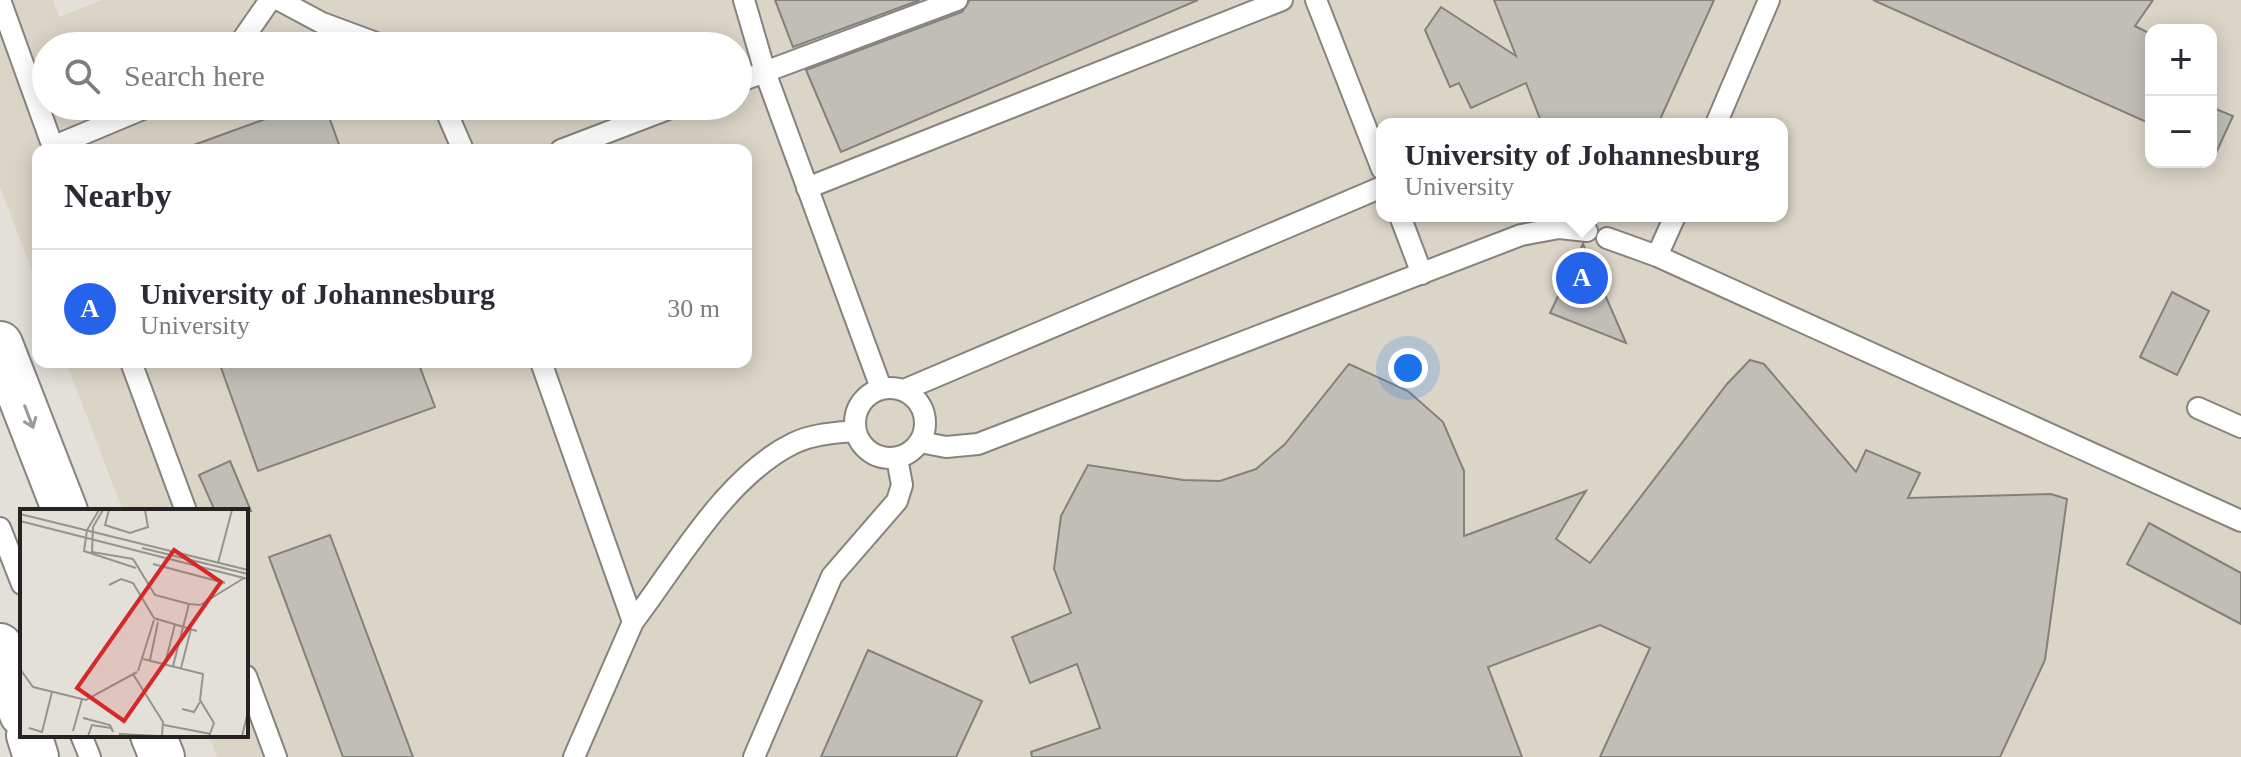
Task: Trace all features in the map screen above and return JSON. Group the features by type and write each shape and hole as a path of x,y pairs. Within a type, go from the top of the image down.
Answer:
{"main road":[{"path":"0,344 64,509"},
{"path":"0,646 20,708"},
{"path":"30,737 36,757"},
{"path":"154,737 162,757"}],"lane":[{"path":"0,0 32,89"},
{"path":"248,32 270,0"},
{"path":"279,0 346,32"},
{"path":"744,0 765,72 881,388"},
{"path":"752,77 957,0"},
{"path":"807,188 1282,0"},
{"path":"1316,0 1376,154"},
{"path":"1719,118 1769,0"},
{"path":"43,120 52,144"},
{"path":"62,144 118,120"},
{"path":"450,120 460,144"},
{"path":"577,144 639,120"},
{"path":"904,390 916,399 924,412 925,428 920,442 910,453 897,458 871,453 861,444 855,431 859,403 881,388 904,390 1376,190"},
{"path":"1402,222 1422,274"},
{"path":"1657,256 1672,222"},
{"path":"920,442 946,447 978,444 1521,235 1559,228 1597,234 1657,256 2241,521"},
{"path":"133,368 185,509"},
{"path":"543,368 633,622"},
{"path":"2198,408 2241,427"},
{"path":"574,757 633,622 733,489 767,458 818,434 855,431"},
{"path":"754,757 832,576 897,501 902,485 897,458"},
{"path":"0,528 20,579"},
{"path":"248,681 276,757"},
{"path":"82,737 90,757"}],"shaded area":[{"path":"0,0 53,0 59,17 102,0 2241,0 2241,757 217,757 210,737 248,737 248,509 122,509 68,368 752,368 752,144 32,144 32,271 0,187"}],"building":[{"path":"775,0 920,0 793,47"},
{"path":"970,0 1198,0 841,152 806,70 962,12"},
{"path":"1494,0 1714,0 1661,118 1540,118 1526,83 1471,108 1459,83 1450,87 1425,30 1441,7 1516,56"},
{"path":"1873,0 2153,0 2135,26 2145,31 2145,121"},
{"path":"2217,109 2233,116 2217,151"},
{"path":"262,120 330,120 339,144 196,144"},
{"path":"1583,244 1626,343 1550,313"},
{"path":"2172,292 2209,311 2177,375 2140,357"},
{"path":"1750,360 1764,364 1856,472 1866,450 1920,473 1908,498 2051,494 2067,499 2045,660 2000,757 1600,757 1650,648 1600,625 1488,667 1522,757 1032,757 1031,752 1100,728 1077,664 1030,683 1012,637 1071,613 1054,569 1061,516 1088,465 1183,480 1220,481 1256,469 1285,444 1349,364 1408,391 1443,422 1464,471 1464,536 1586,491 1556,539 1590,563 1727,384"},
{"path":"221,368 420,368 435,407 258,471"},
{"path":"230,461 251,511 214,509 199,475"},
{"path":"2149,523 2241,573 2241,624 2127,564"},
{"path":"330,535 413,757 343,757 269,557"},
{"path":"868,650 982,701 956,757 821,757"}],"place":[{"name":"University of Johannesburg","path":"1582,278"}]}
